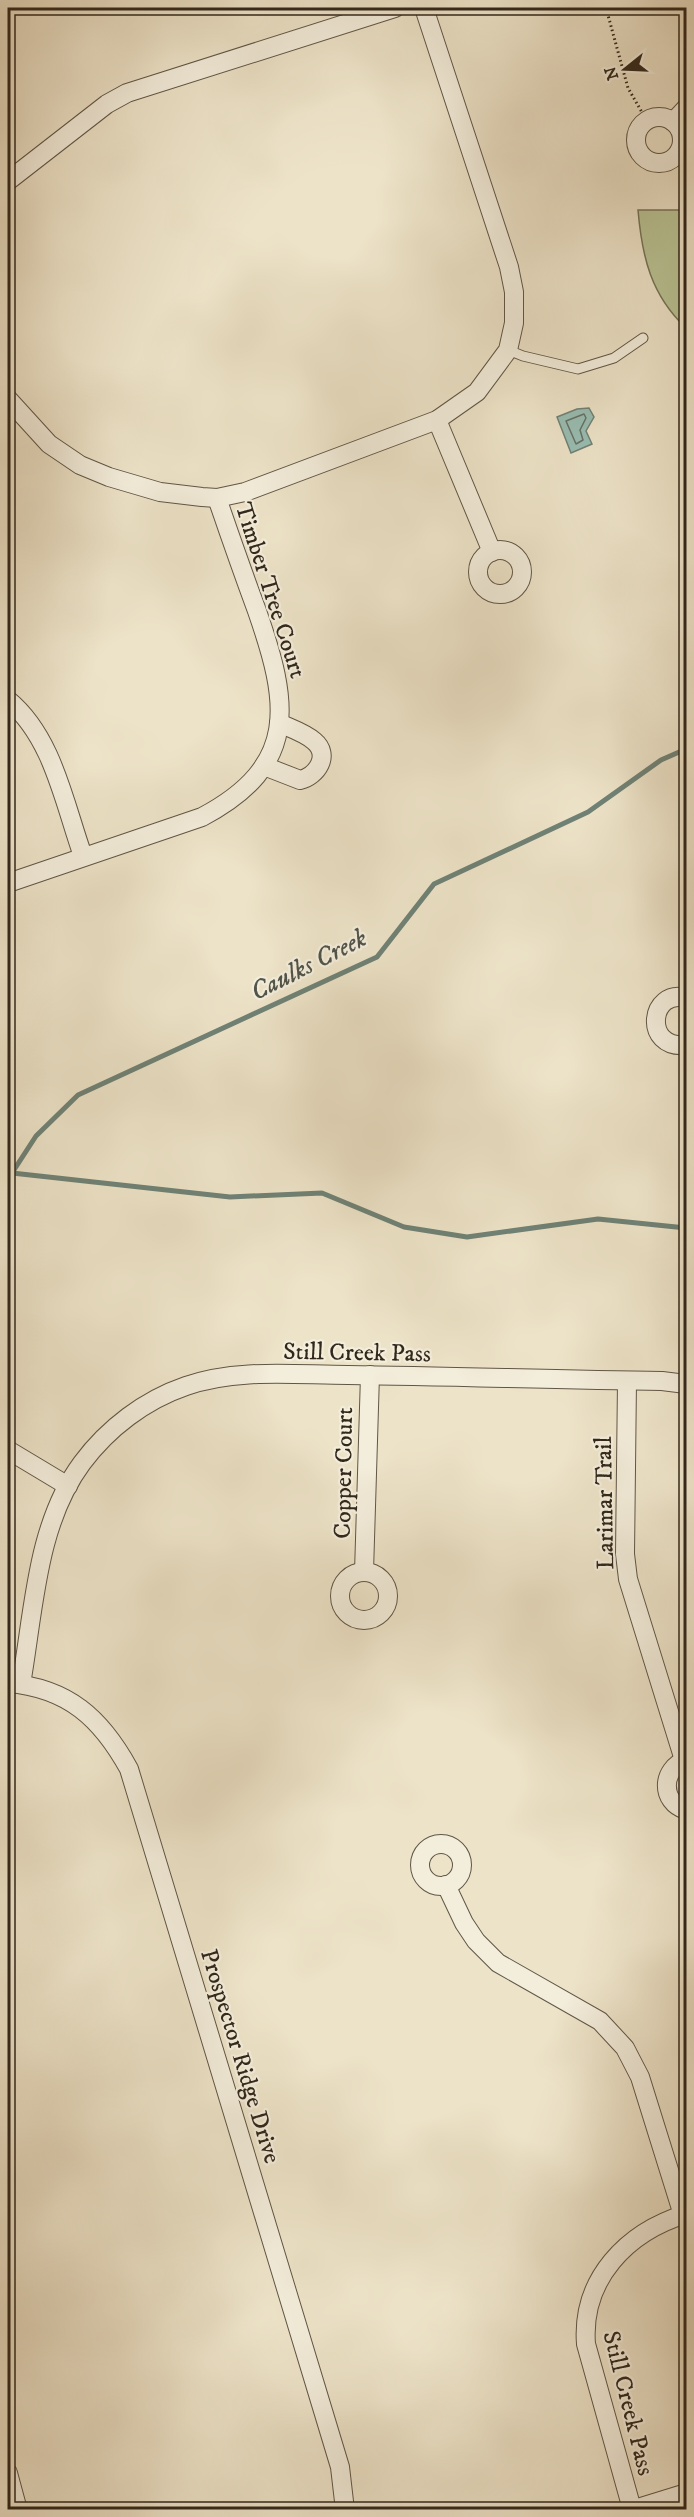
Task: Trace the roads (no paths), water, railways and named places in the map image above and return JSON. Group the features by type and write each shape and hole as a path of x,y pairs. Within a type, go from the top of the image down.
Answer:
{"street":[{"path":"8,181 107,104 127,93 395,8"},
{"path":"8,399 49,444 80,465 132,485 160,492 217,498 245,492 437,420 477,392 508,350 514,323 514,292 509,267 424,8"},
{"path":"673,122 687,108"},
{"path":"665,117 673,122 681,132 680,148 670,160 658,163 644,156 636,141 641,126 647,121 665,117"},
{"path":"437,420 492,552"},
{"name":"Timber Tree Court","path":"8,883 202,817 227,804 239,794 272,754 281,705 278,681 271,651 217,498"},
{"path":"8,700 24,714 40,740 83,856"},
{"path":"264,766 300,780 314,774 321,763 322,755 315,741 279,723"},
{"path":"687,998 674,997 666,1001 656,1015 658,1032 669,1043 687,1045"},
{"name":"Still Creek Pass","path":"14,1684 47,1535 68,1486 81,1463 117,1425 160,1397 186,1386 238,1375 662,1380 687,1384"},
{"name":"Copper Court","path":"364,1572 370,1375"},
{"name":"Larimar Trail","path":"627,1380 625,1554 627,1571 685,1760"},
{"path":"8,1450 68,1486"},
{"name":"Prospector Ridge Drive","path":"14,1684 56,1695 83,1710 103,1727 129,1769 340,2468 345,2510"},
{"path":"685,1760 672,1768 666,1782 671,1801 679,1808 687,1810"},
{"path":"446,1885 464,1923 476,1941 498,1963 600,2021 626,2048 640,2077 685,2214"},
{"name":"Still Creek Pass","path":"631,2509 586,2344 584,2322 598,2282 623,2247 641,2233 685,2214"},
{"path":"8,2473 18,2510"},
{"path":"631,2509 687,2493"}],"lane":[{"path":"508,350 523,356 578,369 614,358 643,338"}],"water":[{"path":"589,408 594,417 586,431 592,444 571,453 557,417 577,409"}],"waterway":[{"name":"Caulks Creek","path":"8,1175 12,1173 36,1136 78,1095 377,957 434,884 588,812 661,760 686,749"},
{"path":"12,1173 230,1197 322,1193 404,1227 467,1237 598,1219 686,1228"}]}
